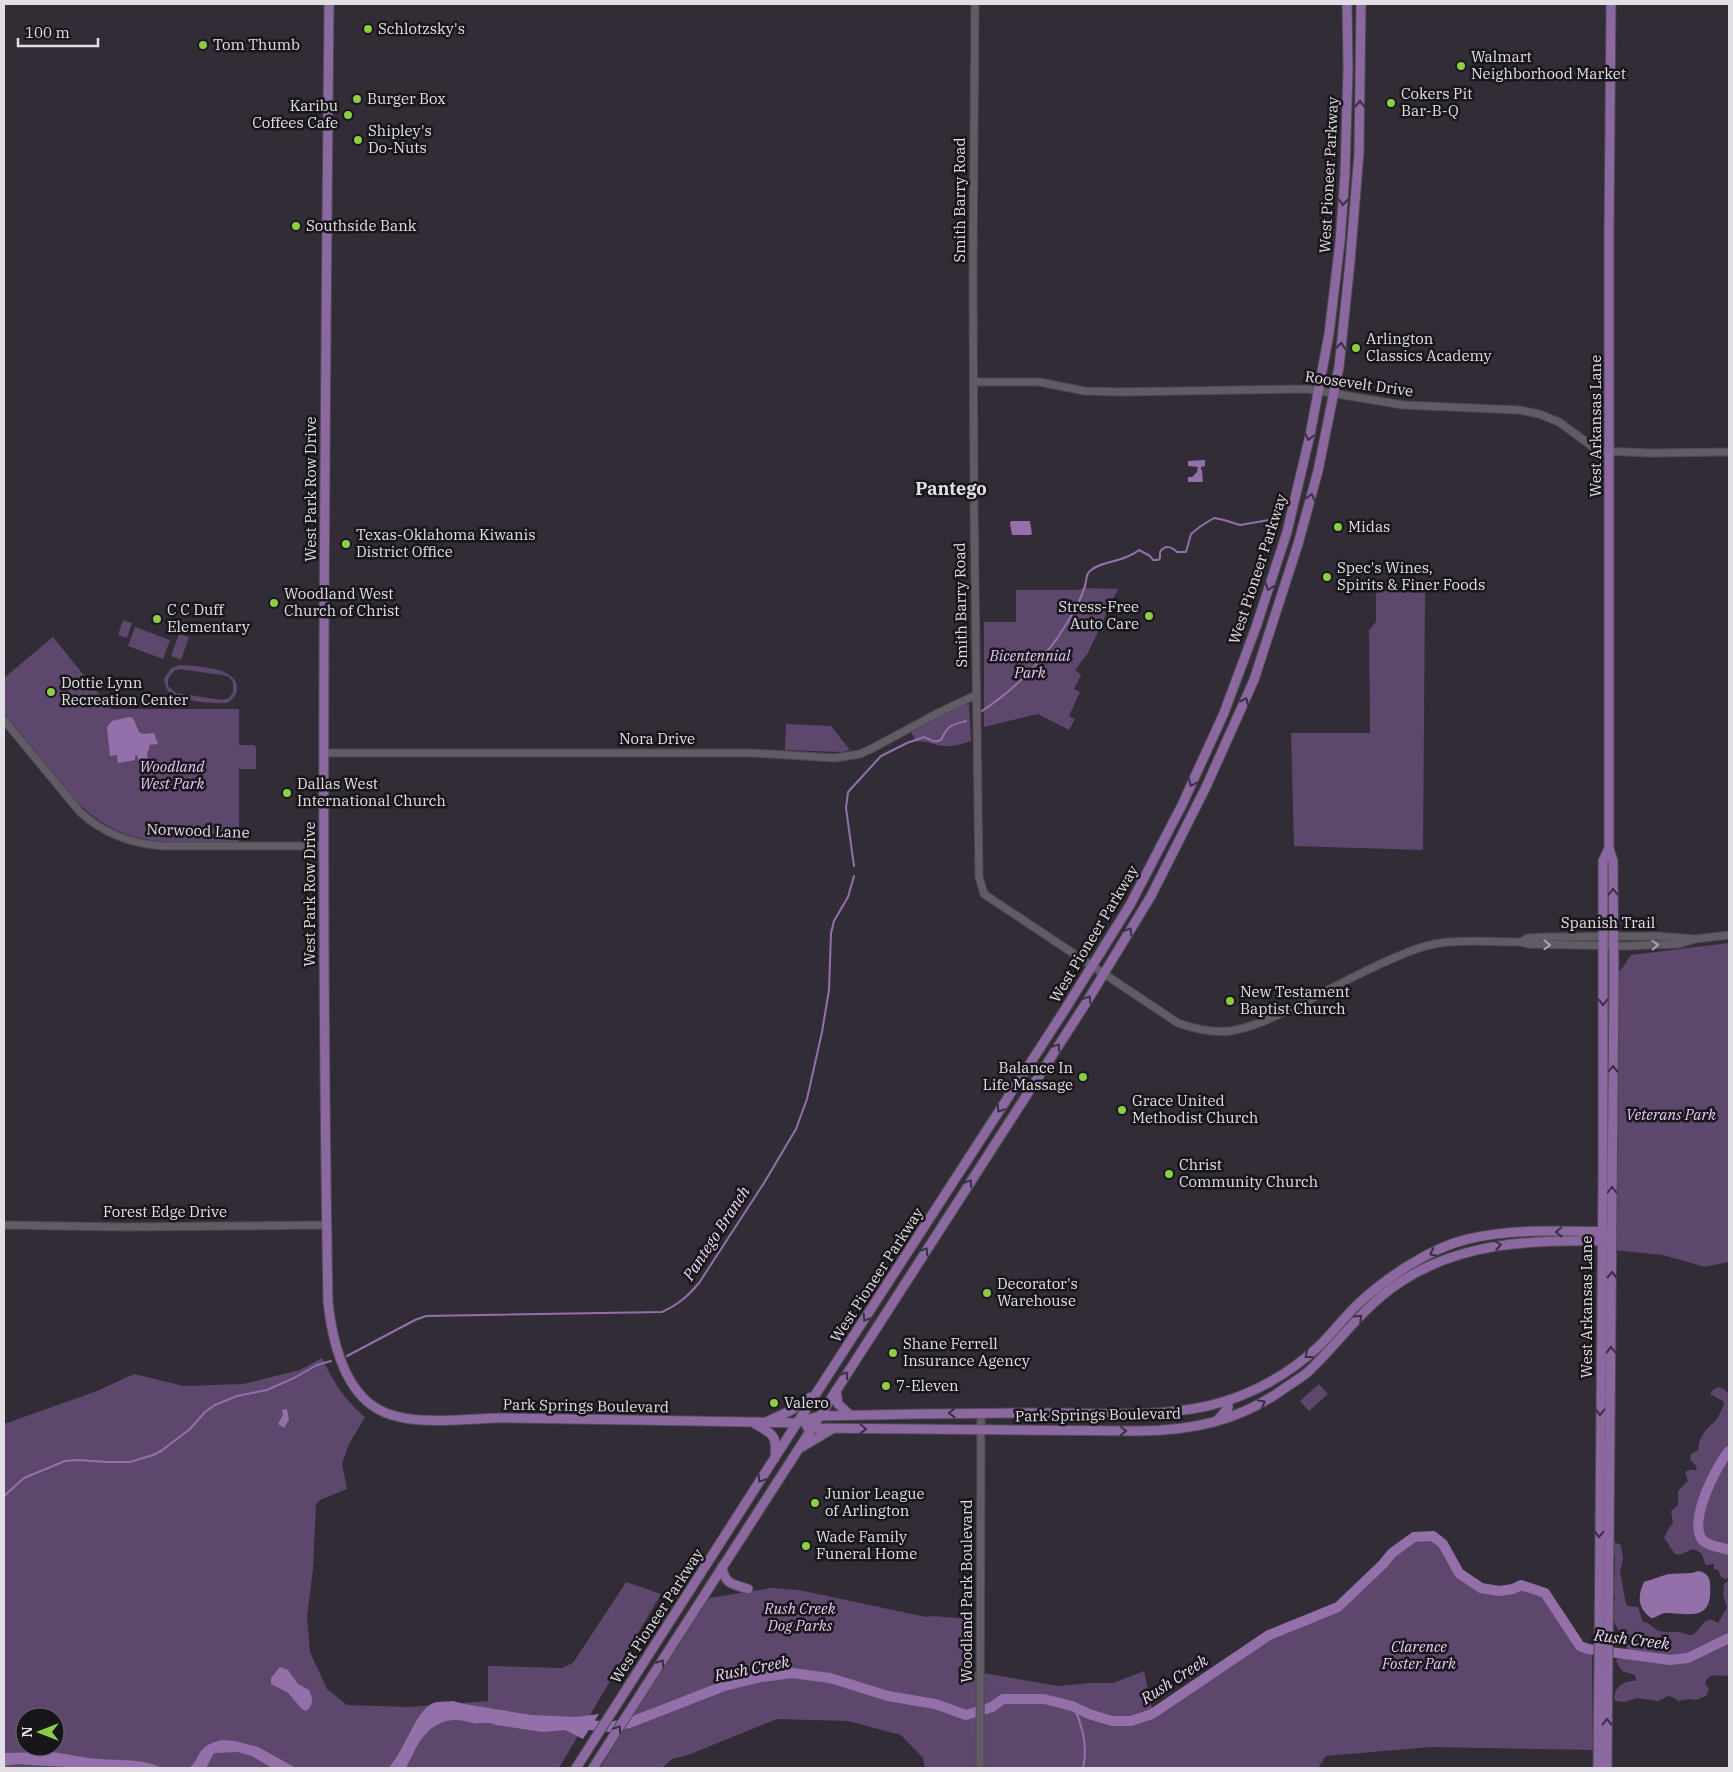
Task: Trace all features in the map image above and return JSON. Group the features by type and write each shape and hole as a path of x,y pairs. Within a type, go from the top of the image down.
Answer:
{"main road":[{"name":"West Park Row Drive","path":"329,4 324,416 323,846 328,1302 334,1340 353,1386 366,1401 377,1409"},
{"name":"West Pioneer Parkway","path":"576,1768 1093,966 1134,898 1175,820 1231,695 1288,532 1318,391 1332,311 1344,183 1348,69 1347,4"},
{"name":"West Pioneer Parkway","path":"593,1768 1104,973 1151,896 1206,787 1254,680 1298,544 1318,471 1339,366 1359,153 1362,4"},
{"name":"West Arkansas Lane","path":"1607,1768 1614,946 1613,861 1609,848 1611,4"},
{"name":"West Arkansas Lane","path":"1598,1768 1597,1676 1603,861 1609,848"},
{"name":"Park Springs Boulevard","path":"797,1423 818,1416 981,1413 1170,1413 1194,1409 1228,1400 1260,1387 1286,1372 1318,1348 1358,1304 1383,1282 1438,1250 1467,1239 1494,1234 1564,1231 1601,1236"},
{"name":"Park Springs Boulevard","path":"377,1409 400,1418 414,1420 500,1418 797,1423 811,1428 1163,1431 1217,1422 1252,1409 1267,1401 1308,1372 1362,1314 1398,1283 1446,1258 1474,1249 1511,1243 1612,1236"},
{"path":"836,1390 838,1404 850,1416"},
{"path":"764,1422 790,1411 817,1392"},
{"path":"1217,1422 1228,1408 1228,1400"},
{"path":"1074,1413 1074,1430"},
{"path":"898,1414 898,1429"},
{"path":"753,1422 772,1434 775,1440 775,1458"},
{"path":"796,1452 807,1443 834,1428"},
{"path":"722,1567 723,1576 729,1582 748,1589"}],"street":[{"name":"Smith Barry Road","path":"975,4 974,506 979,869 982,890 988,897 1178,1023 1192,1028 1223,1031 1254,1024"},
{"name":"Roosevelt Drive","path":"974,382 1039,382 1085,391 1119,392 1282,389 1318,391 1403,406 1519,410 1539,414 1559,422 1596,449 1610,452 1729,452"},
{"name":"Nora Drive","path":"324,753 686,753 835,758 860,754 976,695"},
{"name":"Norwood Lane","path":"4,720 80,812 116,836 157,846 323,846"},
{"name":"Spanish Trail","path":"1521,942 1528,938 1545,937 1671,936 1695,938 1729,935"},
{"name":"Spanish Trail","path":"1254,1024 1287,1011 1419,948 1439,944 1521,942 1528,944 1614,946 1679,944 1695,938"},
{"name":"Forest Edge Drive","path":"4,1225 326,1225"},
{"name":"Woodland Park Boulevard","path":"980,1768 981,1413"}],"green space":[{"name":"Bicentennial Park","path":"1084,588 1118,589 1088,653 1075,670 1081,675 1074,689 1080,692 1069,716 1075,719 1069,730 1038,714 984,727 984,622 1016,622 1016,590 1077,590"},
{"path":"1376,591 1425,592 1423,850 1294,846 1291,733 1370,733 1369,630 1376,622"},
{"path":"123,620 132,623 127,638 118,635"},
{"path":"135,627 170,640 163,659 128,646"},
{"path":"179,634 189,637 181,660 171,656"},
{"name":"Woodland West Park","path":"53,637 111,709 239,709 239,745 254,745 256,747 256,769 239,769 239,842 173,842 133,836 114,829 95,818 77,802 4,713 4,678"},
{"path":"187,665 224,672 236,682 236,693 229,702 225,703 201,702 177,697 169,692 164,682 171,668","holes":["180,669 228,676 233,682 233,692 229,698 222,700 176,693 168,686 168,679 174,671"]},
{"name":"Bicentennial Park","path":"964,703 969,704 971,741 947,746 916,742 910,729"},
{"path":"786,724 831,726 850,750 842,752 785,750"},
{"name":"Veterans Park","path":"1729,943 1729,1262 1705,1267 1663,1255 1612,1250 1614,980 1631,955"},
{"path":"322,1358 340,1390 365,1417 349,1444 342,1464 347,1489 320,1500 316,1504 313,1569 307,1617 310,1652 327,1689 347,1705 409,1707 488,1701 488,1666 562,1668 573,1663 626,1582 661,1594 559,1768 4,1768 4,1424 97,1391 134,1374 184,1386 243,1384 300,1370"},
{"path":"1319,1384 1328,1394 1309,1411 1300,1401"},
{"path":"1718,1387 1724,1389 1729,1394 1729,1578 1725,1579 1721,1577 1718,1570 1714,1569 1714,1564 1706,1565 1699,1552 1693,1549 1678,1555 1664,1538 1673,1523 1671,1511 1678,1505 1678,1491 1688,1481 1685,1472 1697,1470 1690,1459 1691,1454 1698,1450 1702,1435 1716,1419 1724,1405 1723,1401 1710,1394"},
{"name":"Clarence Foster Park","path":"1423,1536 1438,1540 1459,1573 1473,1584 1488,1590 1497,1591 1521,1585 1545,1593 1580,1646 1592,1650 1593,1750 1430,1747 1326,1756 1318,1768 925,1768 923,1758 901,1735 848,1721 777,1719 688,1755 672,1759 662,1768 600,1768 703,1599 771,1588 799,1590 926,1617 970,1619 971,1671 1058,1686 1113,1683 1144,1671 1153,1713 1269,1635 1338,1607 1392,1553 1414,1537"},
{"path":"1614,1542 1621,1545 1623,1559 1620,1571 1626,1604 1638,1607 1643,1622 1659,1631 1680,1632 1690,1635 1694,1634 1708,1620 1718,1623 1727,1608 1723,1595 1724,1584 1729,1580 1729,1675 1709,1677 1705,1683 1709,1689 1706,1696 1696,1700 1679,1701 1668,1696 1658,1701 1637,1698 1625,1702 1616,1701 1614,1698 1616,1691 1621,1685 1636,1679 1635,1675 1622,1671 1616,1661 1618,1656 1627,1650 1627,1647 1618,1640 1619,1631 1613,1620 1615,1557 1612,1551 1612,1544"}],"shaded area":[{"path":"1205,460 1205,466 1201,467 1203,482 1188,482 1188,477 1192,477 1197,472 1198,467 1188,466 1188,461"},
{"path":"1011,521 1030,521 1032,534 1012,535"},
{"path":"129,717 133,718 139,732 143,734 154,733 158,744 149,745 148,760 139,762 137,755 135,760 118,763 117,755 110,756 107,727 112,721"},
{"path":"287,1409 289,1420 284,1428 278,1424 283,1415 282,1410"},
{"path":"1698,1571 1706,1574 1710,1583 1710,1595 1705,1609 1693,1614 1664,1613 1651,1618 1643,1610 1640,1602 1640,1593 1644,1582 1668,1574"},
{"path":"280,1667 288,1670 298,1684 309,1690 312,1702 306,1711 287,1692 271,1684 271,1678"},
{"path":"453,1701 531,1715 576,1717 599,1714 583,1739 565,1730 543,1732 460,1720 443,1722 435,1726 423,1737 406,1768 388,1768 427,1707 435,1702"},
{"path":"221,1740 235,1741 258,1747 296,1768 272,1768 252,1756 238,1752 214,1753 206,1768 189,1768 205,1747"},
{"path":"4,1753 15,1753 15,1757 65,1757 65,1754 139,1761 162,1768 83,1768 17,1764 4,1766"}],"waterway":[{"name":"Pantego Branch","path":"979,713 1016,684 1039,662 1067,623 1083,592 1088,573 1095,567 1126,557 1139,550 1150,556 1153,560 1158,560 1160,552 1166,547 1173,548 1177,552 1186,552 1191,534 1214,518 1240,525 1275,519"},
{"name":"Pantego Branch","path":"854,866 846,808 848,792 881,756 924,737 939,741 950,726 966,721"},
{"name":"Pantego Branch","path":"347,1356 426,1316 662,1312 687,1296 699,1283 764,1183 796,1129 807,1099 822,1032 829,990 831,933 834,921 848,897 854,876"},
{"name":"Pantego Branch","path":"4,1496 24,1478 65,1461 130,1462 153,1455 190,1429 205,1412 215,1405 237,1396 267,1390 317,1365 331,1361"},
{"name":"Rush Creek","path":"1729,1451 1706,1493 1699,1518 1699,1529 1703,1541 1729,1550"},
{"name":"Rush Creek","path":"579,1724 610,1727 629,1723 724,1686 762,1677 792,1673 830,1678 888,1696 935,1704 966,1715 992,1707 1003,1699 1044,1699 1072,1706 1089,1714 1112,1721 1131,1721 1152,1714 1269,1635 1338,1607 1392,1553 1414,1537 1433,1536 1443,1544 1459,1573 1481,1588 1499,1591 1513,1589 1521,1585 1545,1593 1580,1646 1588,1649 1670,1660 1688,1658 1729,1638"},
{"path":"1074,1707 1084,1737 1083,1768"}],"place":[{"name":"Schlotzsky's","path":"368,29"},
{"name":"Tom Thumb","path":"203,45"},
{"name":"Walmart Neighborhood Market","path":"1461,66"},
{"name":"Burger Box","path":"357,99"},
{"name":"Cokers Pit Bar-B-Q","path":"1391,103"},
{"name":"Karibu Coffees Cafe","path":"348,115"},
{"name":"Shipley's Do-Nuts","path":"358,140"},
{"name":"Southside Bank","path":"296,226"},
{"name":"Arlington Classics Academy","path":"1356,348"},
{"name":"Midas","path":"1338,527"},
{"name":"Texas-Oklahoma Kiwanis District Office","path":"346,544"},
{"name":"Spec's Wines, Spirits & Finer Foods","path":"1327,577"},
{"name":"Woodland West Church of Christ","path":"274,603"},
{"name":"Stress-Free Auto Care","path":"1149,616"},
{"name":"C C Duff Elementary","path":"157,619"},
{"name":"Dottie Lynn Recreation Center","path":"51,692"},
{"name":"Dallas West International Church","path":"287,793"},
{"name":"New Testament Baptist Church","path":"1230,1001"},
{"name":"Balance In Life Massage","path":"1083,1077"},
{"name":"Grace United Methodist Church","path":"1122,1110"},
{"name":"Christ Community Church","path":"1169,1174"},
{"name":"Decorator's Warehouse","path":"987,1293"},
{"name":"Shane Ferrell Insurance Agency","path":"893,1353"},
{"name":"7-Eleven","path":"886,1386"},
{"name":"Valero","path":"774,1403"},
{"name":"Junior League of Arlington","path":"815,1503"},
{"name":"Wade Family Funeral Home","path":"806,1546"}],"district":[{"name":"Pantego","path":"951,489"}],"park label":[{"name":"Rush Creek Dog Parks","path":"800,1618"}]}
